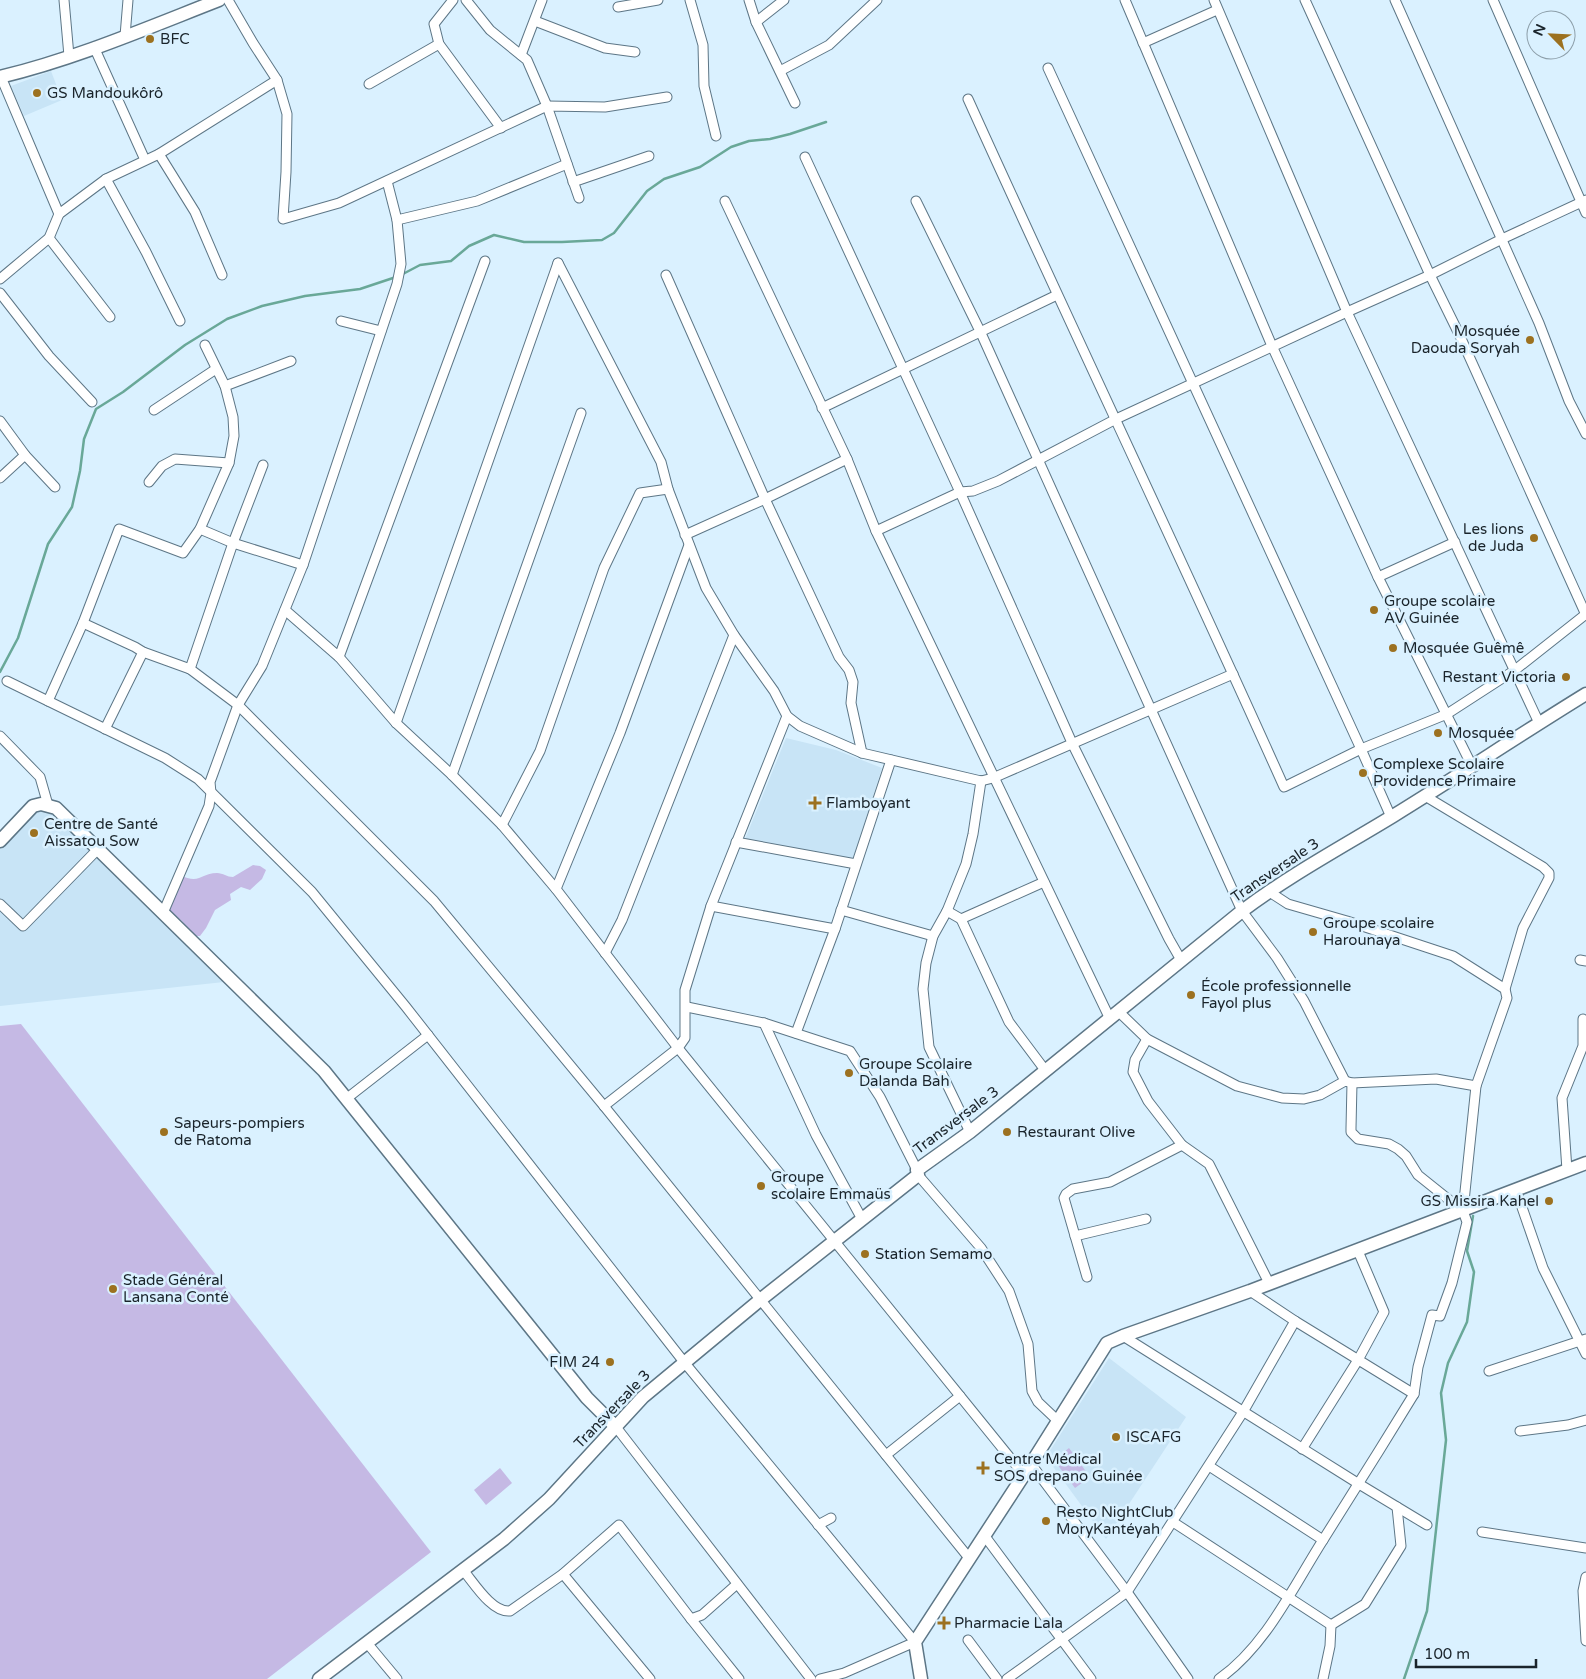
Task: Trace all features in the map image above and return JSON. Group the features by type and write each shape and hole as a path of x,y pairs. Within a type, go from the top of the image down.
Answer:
{"street":[{"path":"64,0 70,56"},
{"path":"125,36 128,0"},
{"path":"59,214 0,77 23,72 70,56 219,0"},
{"path":"228,0 277,80 287,114 283,219 339,203 548,106 605,107 667,97"},
{"path":"453,0 434,24 439,44 501,128"},
{"path":"466,0 490,30 527,60 548,106 579,198"},
{"path":"521,55 542,0"},
{"path":"618,7 658,0"},
{"path":"690,0 703,45 704,86 716,136"},
{"path":"749,0 756,22 795,103"},
{"path":"756,22 784,0"},
{"path":"780,71 828,45 876,0"},
{"path":"1125,0 1272,346 1378,577 1472,766"},
{"path":"1214,0 1216,10 1347,312 1539,723"},
{"path":"968,100 1284,787 1362,749 1447,714 1515,670 1586,615 1305,0"},
{"path":"1395,0 1540,323 1569,401 1586,434"},
{"path":"1493,0 1584,201 1586,213"},
{"path":"1143,43 1216,10"},
{"path":"535,21 605,48 635,52"},
{"path":"369,84 439,44"},
{"path":"94,47 145,160"},
{"path":"1048,68 1362,749 1390,817"},
{"path":"0,279 49,238 59,214 106,179 158,154 277,80"},
{"path":"158,154 195,212 222,275"},
{"path":"574,182 649,156"},
{"path":"805,156 960,492 1072,745 1181,960"},
{"path":"397,220 477,201 567,164"},
{"path":"106,179 146,252 180,321"},
{"path":"163,914 209,806 210,782 238,705 262,666 303,565 399,273 397,220 387,181"},
{"path":"724,201 847,460 876,531 993,778 1044,882 1114,1014 1147,1039 1237,1086 1282,1098 1304,1099 1320,1095 1349,1082 1436,1079 1476,1086"},
{"path":"916,201 980,331 1242,911 1277,958 1304,1001 1349,1082 1351,1128 1354,1136 1358,1139 1389,1144 1406,1156 1418,1175 1462,1211 1467,1222 1452,1283 1440,1316 1432,1315 1418,1367 1414,1394 1288,1597 1248,1655 1235,1668 1219,1679"},
{"path":"876,531 960,492 990,484 1116,419 1430,275 1584,201"},
{"path":"49,238 110,317"},
{"path":"339,657 484,261"},
{"path":"396,723 558,263 661,462 668,489 706,588 734,636 774,691 786,716 800,726 862,753 981,781 993,778 1072,745 1233,674"},
{"path":"666,275 765,499 839,657 849,670 853,682 851,703 862,753"},
{"path":"0,293 49,356 92,402"},
{"path":"822,408 1057,295"},
{"path":"341,321 381,331"},
{"path":"48,701 83,623 119,529 183,553 200,529 229,463 234,436 233,416 225,386 204,345"},
{"path":"225,386 291,361"},
{"path":"154,410 216,368"},
{"path":"452,775 581,412"},
{"path":"0,421 25,455 55,487"},
{"path":"0,478 25,455"},
{"path":"148,482 162,466 175,459 229,463"},
{"path":"685,535 847,460"},
{"path":"190,669 233,542 263,465"},
{"path":"502,825 540,752 604,568 640,492 668,489"},
{"path":"200,529 303,565"},
{"path":"1378,577 1455,542"},
{"path":"556,889 620,733 689,545"},
{"path":"285,610 339,657 396,723 502,825 556,889 678,1048 1024,1475"},
{"path":"83,623 143,652 190,669 238,705 434,901 604,1106 968,1558"},
{"path":"605,953 622,920 734,636"},
{"path":"105,729 143,652"},
{"path":"7,681 165,758 198,779 312,892 428,1035 684,1362 915,1642 921,1679"},
{"name":"Transversale 3","path":"319,1679 504,1539 548,1499 643,1397 684,1362 1242,911 1268,891 1312,863 1425,796 1586,694"},
{"path":"604,1106 678,1048 685,1038 686,990 711,906 786,716"},
{"path":"0,736 40,777 48,804"},
{"path":"796,1033 835,929 891,760"},
{"path":"970,1132 929,1047 923,989 926,963 933,936 947,911 966,864 974,834 981,781"},
{"path":"1425,796 1543,867 1549,873 1549,878 1523,928 1505,989 1507,998 1476,1086 1462,1211"},
{"path":"0,841 34,806 48,804 56,808 324,1071 587,1398 616,1427 811,1679"},
{"path":"736,842 856,864"},
{"path":"0,904 23,926 98,849"},
{"path":"961,919 1044,882"},
{"path":"1268,891 1288,904 1347,921 1453,956 1505,989"},
{"path":"711,906 835,929"},
{"path":"841,910 933,936"},
{"path":"947,911 961,919 1009,1022 1045,1070"},
{"path":"686,1006 764,1022 850,1050 880,1097 917,1172 981,1248 1009,1290 1028,1344 1032,1391 1038,1402 1057,1420"},
{"path":"1567,1170 1562,1098 1583,1046 1583,1019"},
{"path":"764,1022 816,1135 862,1219"},
{"path":"346,1099 428,1035"},
{"path":"1147,1039 1135,1060 1133,1072 1148,1101 1182,1145 1209,1164 1269,1283"},
{"path":"1087,1278 1064,1198 1069,1191 1110,1182 1182,1145"},
{"path":"820,1679 844,1676 915,1642 968,1558 1024,1475 1106,1343 1250,1291 1586,1163"},
{"path":"1516,1190 1543,1268 1582,1341 1586,1354"},
{"path":"1075,1236 1146,1219"},
{"path":"1302,1449 1358,1360 1384,1312 1358,1250"},
{"path":"1250,1291 1414,1394"},
{"path":"1007,1679 1127,1592 1243,1412 1295,1321"},
{"path":"1123,1336 1427,1525"},
{"path":"1489,1371 1582,1341"},
{"path":"886,1454 960,1396"},
{"path":"1520,1431 1568,1425 1586,1420"},
{"path":"1031,1464 1127,1592 1188,1679"},
{"path":"1209,1466 1323,1540"},
{"path":"1331,1625 1365,1604 1401,1546 1397,1507"},
{"path":"818,1525 831,1518"},
{"path":"1173,1522 1331,1625"},
{"path":"463,1570 494,1607 504,1612 510,1611 563,1574 619,1525 690,1620 738,1679"},
{"path":"1482,1532 1586,1548"},
{"path":"984,1535 1091,1679"},
{"path":"563,1574 650,1679"},
{"path":"1586,1577 1583,1591 1586,1641"},
{"path":"690,1620 702,1615 737,1584"},
{"path":"1323,1679 1330,1646 1331,1625"},
{"path":"968,1640 997,1679"},
{"path":"367,1643 397,1679"}],"shaded area":[{"name":"GS Mandoukôrô","path":"51,71 62,100 24,116 11,86"},
{"name":"Flamboyant","path":"786,738 836,750 882,768 852,862 745,839"},
{"path":"45,808 55,815 224,982 0,1006 0,848 34,812"},
{"path":"253,865 260,866 266,870 262,879 250,890 241,887 230,894 231,900 215,910 200,936 194,936 181,920 171,917 165,905 179,875 192,879 211,873 233,877"},
{"name":"Stade Général Lansana Conté","path":"21,1024 431,1552 267,1679 0,1679 0,1026"},
{"name":"ISCAFG","path":"1109,1358 1186,1417 1106,1539 1046,1457"},
{"path":"1069,1448 1090,1477 1075,1488 1054,1460"},
{"path":"500,1468 512,1483 486,1505 474,1490"}],"waterway":[{"path":"401,275 420,265 451,261 469,246 494,235 524,242 602,240 614,233 647,191 664,179 700,167 731,147 749,141 770,139 790,134 826,122"},
{"path":"0,672 18,638 48,544 72,507 80,471 84,439 96,409 123,392 185,345 227,319 262,306 305,296 360,289 396,277"},
{"path":"1404,1679 1427,1611 1446,1440 1441,1393 1448,1363 1467,1322 1474,1272 1467,1251 1473,1216"}],"place":[{"name":"BFC","path":"150,39"},
{"name":"GS Mandoukôrô","path":"37,93"},
{"name":"Mosquée Daouda Soryah","path":"1530,340"},
{"name":"Les lions de Juda","path":"1534,538"},
{"name":"Groupe scolaire AV Guinée","path":"1374,610"},
{"name":"Mosquée Guêmê","path":"1393,648"},
{"name":"Restant Victoria","path":"1566,677"},
{"name":"Mosquée","path":"1438,733"},
{"name":"Complexe Scolaire Providence Primaire","path":"1363,773"},
{"name":"Flamboyant","path":"815,803"},
{"name":"Centre de Santé Aissatou Sow","path":"34,833"},
{"name":"Groupe scolaire Harounaya","path":"1313,932"},
{"name":"École professionnelle Fayol plus","path":"1191,995"},
{"name":"Groupe Scolaire Dalanda Bah","path":"849,1073"},
{"name":"Sapeurs-pompiers de Ratoma","path":"164,1132"},
{"name":"Restaurant Olive","path":"1007,1132"},
{"name":"Groupe scolaire Emmaüs","path":"761,1186"},
{"name":"GS Missira Kahel","path":"1549,1201"},
{"name":"Station Semamo","path":"865,1254"},
{"name":"Stade Général Lansana Conté","path":"113,1289"},
{"name":"FIM 24","path":"610,1362"},
{"name":"ISCAFG","path":"1116,1437"},
{"name":"Centre Médical SOS drepano Guinée","path":"983,1468"},
{"name":"Resto NightClub MoryKantéyah","path":"1046,1521"},
{"name":"Pharmacie Lala","path":"944,1623"}]}
